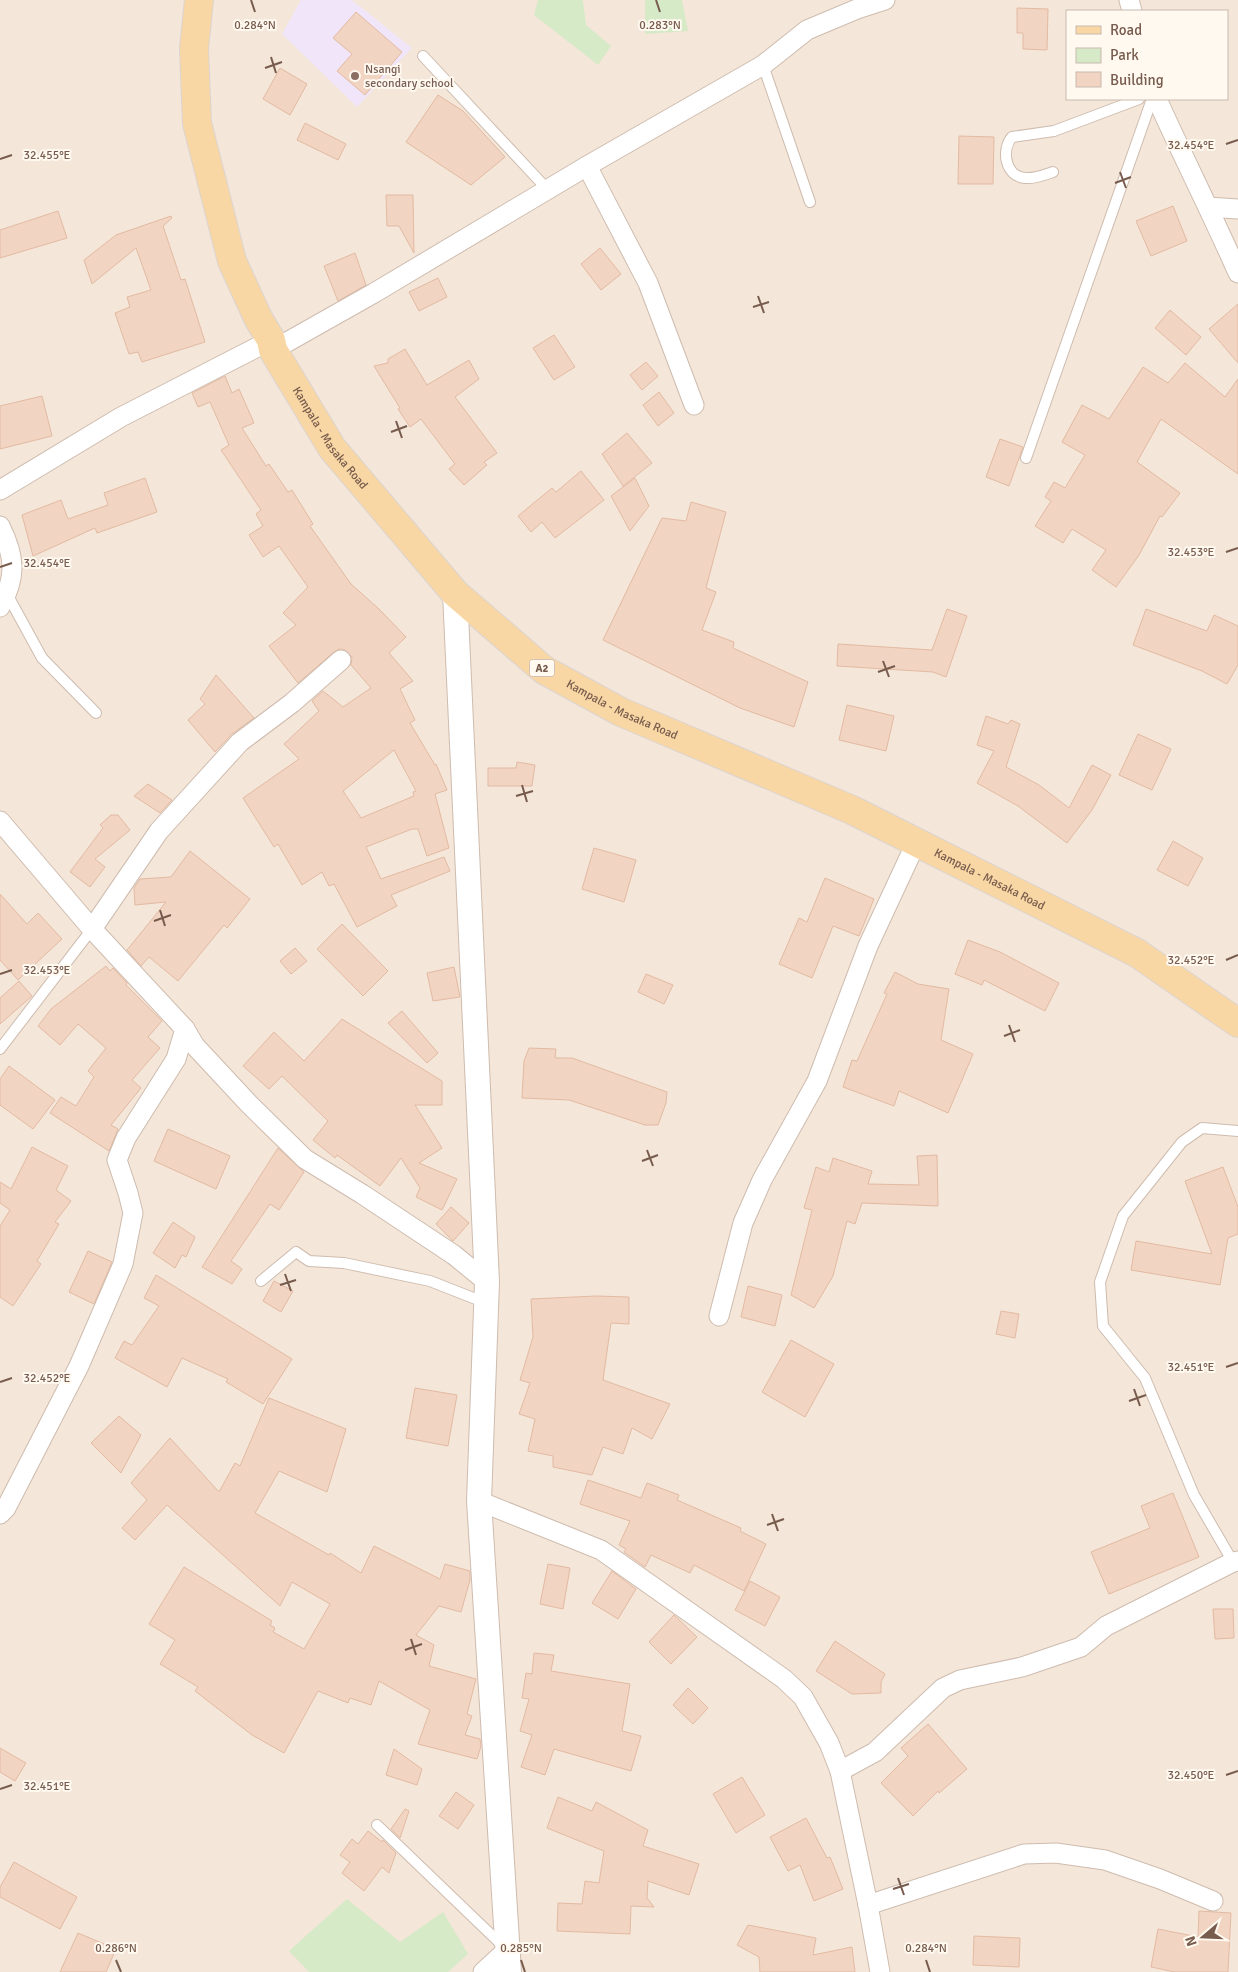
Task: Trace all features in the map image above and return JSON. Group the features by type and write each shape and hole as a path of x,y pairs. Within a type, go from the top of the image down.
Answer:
{"main road":[{"name":"Kampala - Masaka Road","path":"199,0 194,49 197,123 232,261 272,345 332,448 455,593 544,670 621,712 852,810 1137,953 1238,1023"}],"street":[{"path":"0,490 121,417 272,345 374,293 586,166 763,66 807,30 857,9 885,0"},
{"path":"1157,100 1238,273"},
{"path":"586,166 648,283 694,405"},
{"path":"1208,207 1238,209"},
{"path":"0,526 11,552 13,572 4,600"},
{"path":"455,593 486,1292 479,1501 508,1961 483,1972"},
{"path":"92,928 159,831 240,742 292,703 341,660"},
{"path":"0,820 92,928 185,1029 195,1046 249,1104 305,1159 454,1255 486,1292"},
{"path":"719,1316 743,1222 762,1180 817,1081 868,946 916,843"},
{"path":"0,1514 6,1508 78,1366 122,1264 133,1212 117,1160 126,1138 176,1058 185,1029"},
{"path":"479,1501 601,1550 784,1679 803,1697 829,1743 840,1771 880,1972"},
{"path":"840,1771 876,1752 943,1688 960,1680 1022,1666 1082,1647 1106,1626 1235,1562"},
{"path":"868,1905 1024,1854 1056,1853 1105,1860 1160,1879 1213,1901"}],"lane":[{"path":"423,56 548,190"},
{"path":"763,66 810,202"},
{"path":"1053,172 1024,178 1014,173 1006,162 1008,142 1012,137 1054,131 1136,100"},
{"path":"1026,458 1152,100"},
{"path":"4,600 42,658 96,713"},
{"path":"0,1050 92,928"},
{"path":"1235,1562 1194,1495 1145,1378 1103,1326 1100,1282 1123,1216 1182,1142 1202,1128 1238,1131"},
{"path":"261,1281 296,1252 309,1261 344,1263 486,1292"},
{"path":"377,1825 508,1961"}],"shaded area":[{"path":"0,0 1238,0 1238,1972 0,1972"},
{"name":"Nsangi secondary school","path":"301,0 352,0 412,48 357,107 282,34"}],"green space":[{"path":"538,0 583,0 586,25 611,46 598,65 534,15"},
{"path":"645,0 682,0 688,31 645,34"},
{"path":"347,1899 400,1942 443,1912 468,1954 448,1972 309,1972 289,1951"}],"building":[{"path":"1017,8 1048,9 1047,50 1023,49 1023,33 1017,33"},
{"path":"356,12 402,52 365,95 337,71 352,54 333,38"},
{"path":"280,68 307,84 290,115 263,99"},
{"path":"438,95 463,111 505,157 471,185 406,142"},
{"path":"305,123 346,144 338,160 297,140"},
{"path":"959,136 994,137 993,184 958,184"},
{"path":"386,195 413,195 414,253 399,226 387,226"},
{"path":"1173,206 1187,241 1151,256 1136,221"},
{"path":"58,211 67,238 0,258 0,230"},
{"path":"171,216 172,218 163,226 181,280 185,279 205,342 142,362 138,352 129,354 115,313 130,307 127,297 151,290 136,248 92,284 84,260 116,235"},
{"path":"600,248 621,274 601,290 581,264"},
{"path":"355,253 366,285 338,301 324,266"},
{"path":"438,278 447,297 419,311 409,292"},
{"path":"1238,304 1238,363 1209,329"},
{"path":"1170,310 1201,337 1186,355 1155,328"},
{"path":"554,335 575,367 554,380 533,348"},
{"path":"405,349 427,385 469,360 479,379 455,397 497,453 484,462 487,465 464,485 449,469 455,464 421,419 410,427 374,366 388,363 388,359"},
{"path":"646,362 658,376 642,390 630,375"},
{"path":"1185,363 1225,397 1238,379 1238,474 1161,419 1137,462 1180,493 1162,517 1160,516 1139,555 1116,587 1092,570 1106,550 1072,529 1063,543 1035,526 1051,501 1045,497 1054,482 1065,488 1085,455 1062,442 1082,405 1109,419 1143,367 1168,383"},
{"path":"225,376 232,393 239,389 254,423 242,428 266,466 269,464 288,492 292,490 313,524 310,526 351,584 406,637 389,653 413,681 400,689 415,720 410,723 436,764 447,790 435,794 449,848 427,856 418,829 412,829 366,847 381,879 444,857 450,871 391,895 397,906 357,927 334,884 329,886 322,872 302,885 278,844 274,847 243,798 299,759 284,744 319,711 312,701 323,691 343,707 371,688 351,665 352,657 345,650 339,649 334,652 298,683 269,646 296,625 283,613 308,587 279,546 263,557 249,535 263,526 256,514 261,510 221,450 229,445 210,402 198,407 192,393","holes":["394,750 416,791 413,792 414,796 361,818 343,791"]},
{"path":"659,392 674,413 658,426 643,405"},
{"path":"42,396 52,436 0,449 0,406"},
{"path":"627,433 652,463 623,486 602,454"},
{"path":"1000,439 1023,447 1009,486 986,477"},
{"path":"581,471 604,500 555,538 542,522 531,532 518,516 552,488 556,492"},
{"path":"145,478 157,512 97,533 95,528 33,556 22,515 61,500 68,519 108,505 104,493"},
{"path":"635,478 649,506 630,531 611,496"},
{"path":"691,502 726,512 706,588 716,592 702,630 734,642 733,648 808,682 794,727 740,708 603,640 662,518 686,521"},
{"path":"947,609 967,616 946,677 933,672 837,666 838,644 932,650"},
{"path":"1146,609 1207,631 1214,615 1238,626 1238,665 1227,684 1202,671 1133,645"},
{"path":"216,675 254,718 232,734 215,752 188,720 205,704 200,699"},
{"path":"847,705 894,716 886,751 839,740"},
{"path":"986,716 1008,724 1011,720 1020,724 1006,767 1039,785 1069,808 1092,765 1111,775 1092,810 1067,843 1018,806 977,783 994,751 977,745"},
{"path":"1138,734 1171,749 1152,790 1119,775"},
{"path":"517,762 535,765 532,786 488,786 488,768 516,768"},
{"path":"148,784 172,800 160,813 134,796"},
{"path":"111,815 118,815 130,830 95,859 105,867 90,887 70,872 103,828 100,825"},
{"path":"1173,841 1203,858 1188,886 1157,870"},
{"path":"594,848 636,860 624,902 582,889"},
{"path":"190,851 250,899 227,928 224,925 178,981 149,957 141,966 127,950 166,902 135,905 134,888 140,879 171,877"},
{"path":"825,878 874,899 859,936 833,926 812,978 779,964 799,918 807,922"},
{"path":"0,894 27,924 38,913 62,939 18,980 0,960"},
{"path":"342,924 388,971 363,996 317,949"},
{"path":"968,940 1000,952 1059,983 1045,1011 984,980 982,985 955,974"},
{"path":"295,948 307,961 291,974 280,961"},
{"path":"106,966 110,971 113,968 127,983 126,985 162,1021 148,1037 160,1048 132,1080 141,1088 111,1125 118,1129 109,1151 50,1113 61,1097 76,1106 94,1077 88,1071 106,1048 78,1024 60,1045 38,1026 51,1009"},
{"path":"454,967 460,997 433,1001 427,973"},
{"path":"895,972 918,984 949,989 941,1040 973,1054 948,1113 899,1091 894,1106 843,1087 852,1060 857,1061 887,994 884,993"},
{"path":"646,974 673,985 664,1004 638,992"},
{"path":"19,981 32,996 0,1024 0,998"},
{"path":"402,1011 438,1053 427,1063 388,1023"},
{"path":"342,1019 442,1081 442,1105 415,1105 442,1148 419,1163 457,1179 442,1210 416,1197 420,1188 401,1158 380,1186 337,1155 335,1158 313,1140 328,1121 282,1076 269,1089 243,1066 274,1032 304,1061"},
{"path":"529,1048 556,1049 555,1058 572,1058 667,1092 666,1103 658,1125 645,1125 569,1100 522,1098 524,1061"},
{"path":"9,1066 55,1100 33,1129 0,1105 0,1079"},
{"path":"168,1129 230,1156 216,1189 154,1161"},
{"path":"32,1147 68,1166 56,1190 71,1201 55,1222 59,1224 37,1261 41,1264 13,1306 0,1297 0,1226 10,1210 0,1203 0,1182 11,1189"},
{"path":"278,1148 304,1172 279,1210 270,1204 231,1261 242,1269 232,1284 202,1267"},
{"path":"937,1155 938,1206 862,1203 855,1224 847,1221 833,1276 814,1308 791,1295 812,1210 804,1208 816,1167 829,1172 833,1158 872,1171 868,1184 919,1185 917,1156"},
{"path":"1223,1167 1238,1207 1238,1234 1228,1238 1220,1285 1131,1270 1136,1241 1212,1254 1185,1181"},
{"path":"451,1207 469,1223 453,1241 436,1224"},
{"path":"173,1222 195,1237 186,1257 182,1255 175,1268 153,1253"},
{"path":"88,1251 112,1262 94,1304 69,1292"},
{"path":"156,1275 292,1359 263,1404 226,1382 228,1379 182,1358 167,1387 115,1358 124,1341 132,1345 159,1306 144,1298"},
{"path":"274,1281 293,1291 281,1312 263,1301"},
{"path":"748,1286 782,1295 775,1326 741,1317"},
{"path":"596,1296 629,1297 629,1324 611,1323 603,1380 670,1404 652,1439 632,1428 623,1454 603,1447 592,1475 553,1467 553,1456 528,1451 535,1419 519,1414 530,1383 520,1380 533,1337 531,1299"},
{"path":"1001,1311 1019,1314 1015,1338 996,1334"},
{"path":"791,1340 834,1364 805,1417 762,1392"},
{"path":"415,1388 457,1395 448,1446 406,1438"},
{"path":"269,1398 346,1429 327,1492 279,1471 255,1513 329,1555 330,1553 361,1573 374,1546 440,1579 445,1564 470,1571 470,1580 461,1612 439,1606 416,1635 434,1645 429,1666 476,1679 467,1714 472,1716 465,1735 480,1739 481,1746 477,1759 418,1744 430,1710 379,1681 371,1705 350,1698 348,1703 318,1691 284,1753 252,1735 195,1691 198,1687 160,1664 175,1640 149,1624 184,1567 272,1621 270,1625 275,1628 273,1632 304,1649 330,1604 292,1582 280,1606 167,1505 135,1540 122,1528 147,1500 131,1483 170,1438 219,1492 235,1463 240,1466"},
{"path":"119,1416 141,1435 121,1473 91,1443"},
{"path":"588,1480 641,1498 647,1483 679,1495 677,1500 741,1528 740,1531 766,1544 744,1591 694,1565 690,1573 651,1555 645,1567 624,1552 626,1549 619,1545 630,1521 580,1504"},
{"path":"1173,1493 1199,1557 1109,1594 1091,1552 1150,1528 1141,1506"},
{"path":"548,1564 570,1568 563,1609 540,1604"},
{"path":"612,1571 636,1589 618,1619 592,1603"},
{"path":"750,1581 780,1597 765,1626 735,1610"},
{"path":"1213,1609 1233,1609 1234,1638 1215,1639"},
{"path":"674,1615 697,1637 671,1664 649,1642"},
{"path":"835,1641 885,1674 881,1682 881,1693 852,1694 816,1671"},
{"path":"534,1653 554,1655 551,1671 630,1684 622,1731 641,1736 631,1771 554,1749 545,1775 521,1767 532,1735 520,1731 529,1699 522,1698 526,1673 532,1674"},
{"path":"688,1688 708,1708 693,1724 673,1705"},
{"path":"928,1724 967,1769 939,1793 938,1791 913,1816 881,1783 908,1756 901,1748"},
{"path":"0,1748 26,1763 15,1781 0,1772"},
{"path":"394,1749 422,1769 417,1785 386,1775"},
{"path":"742,1777 765,1815 736,1833 713,1794"},
{"path":"456,1792 474,1805 458,1829 439,1816"},
{"path":"558,1797 592,1811 596,1802 648,1830 643,1846 699,1864 689,1895 648,1881 647,1898 654,1907 631,1906 630,1934 557,1931 558,1903 582,1904 585,1881 599,1883 604,1851 547,1828"},
{"path":"405,1809 409,1811 400,1838 391,1829"},
{"path":"806,1818 827,1858 830,1857 843,1889 814,1901 800,1865 788,1871 770,1837"},
{"path":"368,1831 382,1842 383,1840 396,1853 389,1873 382,1867 364,1891 342,1873 350,1862 340,1855 352,1839 358,1844"},
{"path":"14,1862 77,1897 60,1929 0,1897 0,1887"},
{"path":"1199,1911 1231,1913 1228,1972 1175,1972 1151,1967 1158,1929 1198,1937"},
{"path":"748,1925 816,1938 813,1955 852,1947 855,1972 760,1972 759,1957 737,1945"},
{"path":"78,1933 116,1949 106,1972 60,1972"},
{"path":"974,1936 1020,1938 1019,1967 973,1965"}],"place":[{"name":"Nsangi secondary school","path":"355,76"}]}
